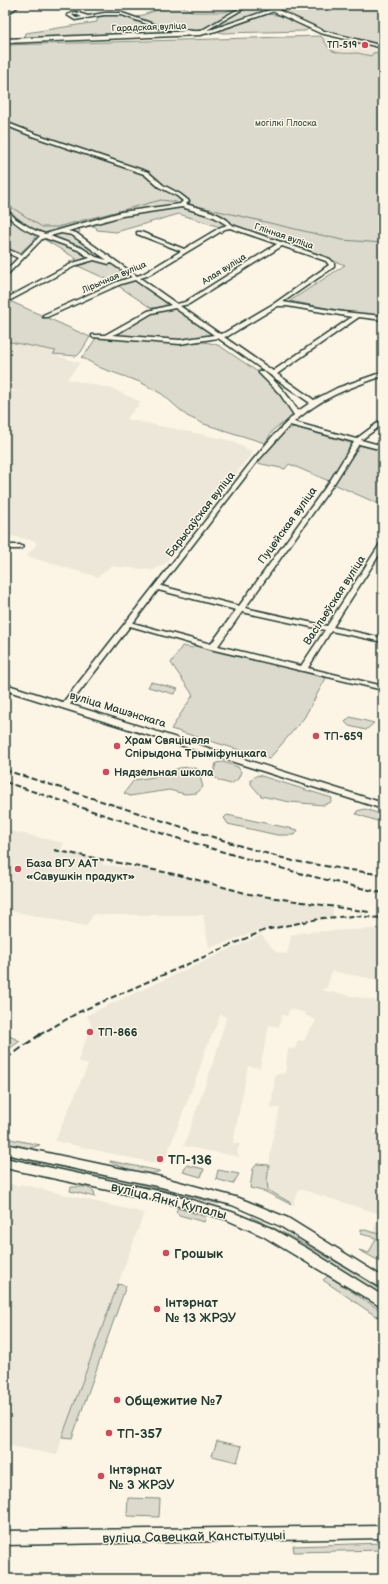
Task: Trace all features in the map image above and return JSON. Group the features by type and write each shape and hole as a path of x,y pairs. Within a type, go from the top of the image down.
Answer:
{"main road":[{"name":"Гарадская вуліца","path":"5,40 178,35 200,33 289,5"},
{"name":"вуліца Машэнскага","path":"5,687 383,806"},
{"name":"вуліца Янкі Купалы","path":"5,1149 161,1182 235,1201 284,1222 383,1284"},
{"name":"вуліца Янкі Купалы","path":"5,1163 168,1198 228,1215 267,1232 304,1253 383,1303"},
{"path":"228,1215 235,1201"},
{"name":"вуліца Савецкай Канстытуцыі","path":"5,1538 383,1532"}],"street":[{"path":"5,15 18,5"},
{"path":"88,17 104,14 122,14 158,28 200,33 248,5"},
{"path":"274,10 322,32 383,47"},
{"path":"5,123 34,135 146,172 158,185 182,196 186,201 182,205 121,214 44,236 40,238 5,274"},
{"name":"Глінная вуліца","path":"182,205 218,217 226,221 230,226 328,260 332,264 329,269 306,284 286,302"},
{"path":"5,210 22,226 83,251 94,258 115,264"},
{"name":"Лірычная вуліца","path":"45,316 135,277 144,275 223,228 230,226"},
{"path":"61,232 74,234 314,403"},
{"path":"139,234 185,250"},
{"name":"Алая вуліца","path":"204,339 176,341 94,336 108,335 118,331 150,312 187,303 281,244"},
{"path":"5,250 21,257"},
{"path":"79,263 84,257 83,251"},
{"path":"5,301 79,263 94,258"},
{"path":"204,339 219,337 232,332 276,304 286,302 357,316 383,318"},
{"path":"273,374 357,316"},
{"path":"204,339 220,344 275,383 286,396 298,416"},
{"name":"Барысаўская вуліца","path":"65,705 258,457 289,423 314,403 338,390 383,374"},
{"name":"Пуцейская вуліца","path":"213,647 333,481 359,439 383,421"},
{"path":"289,423 383,448"},
{"name":"Васільеўская вуліца","path":"303,669 383,544"},
{"path":"5,547 20,547"},
{"path":"157,587 240,609 383,640"},
{"path":"129,624 213,647 383,688"}],"shaded area":[{"path":"321,36 380,51 371,56 348,52 344,54 333,51"},
{"path":"5,341 56,351 53,354 80,363 67,379 113,389 141,402 126,419 229,440 253,452 165,564 153,570 111,566 98,577 26,556 37,544 35,543 36,541 5,535 5,389 28,393 5,388"},
{"path":"5,830 64,843 61,850 103,859 103,865 157,871 249,894 333,908 333,916 310,919 264,929 209,948 203,915 94,914 86,926 5,910"},
{"path":"383,927 383,981 332,971 327,987 321,990 383,1002 383,1124 379,1124 373,1132 383,1133 383,1234 373,1231 380,1214 300,1189 294,1200 295,1206 268,1190 267,1181 273,1137 280,1108 271,1108 275,1075 285,1073 288,1049 295,1049 298,1040 304,1041 308,1032 314,1025 316,1020 305,1015 306,1013 290,1009 287,1016 282,1015 279,1027 269,1025 260,1068 248,1066 233,1143 240,1144 237,1152 240,1157 184,1146 217,1051 226,1018 221,1014 205,1051 163,1165 55,1141 88,1065 78,1061 91,1025 87,1015 261,935 276,952 287,954 291,935 305,932 374,929"},
{"path":"5,1183 19,1186 20,1184 144,1213 62,1437 57,1455 5,1445"}],"green space":[{"path":"172,5 182,6 193,12 225,12 241,5 245,5 210,26 191,32 25,38 26,33 97,22 97,17 115,14 134,18"},
{"path":"251,5 286,5 224,25 218,25"},
{"path":"297,5 383,5 383,46 322,31 280,11"},
{"path":"269,14 283,16 309,29 305,31 222,33 217,31"},
{"name":"могілкі Плоска","path":"321,36 330,49 336,52 358,53 371,56 373,53 383,52 383,315 363,315 290,301 345,265 234,226 219,216 188,206 190,202 178,192 159,184 149,172 70,147 67,148 144,173 155,184 174,193 183,201 179,204 118,214 45,234 32,230 5,207 5,124 38,136 5,122 5,45"},
{"path":"179,207 216,218 225,223 225,226 220,227 179,214 116,232 97,230 96,227 92,226 79,229 80,232 76,233 70,231 70,229 122,215"},
{"path":"5,213 16,223 35,236 35,239 19,254 5,248"},
{"path":"63,233 70,234 172,306 151,308 111,281 69,262 77,259 45,240 51,236"},
{"path":"12,302 90,337 77,356 53,354 56,351 5,341 5,303"},
{"path":"175,308 215,336 189,340 174,340 112,335 153,312"},
{"path":"96,338 171,343 202,342 220,346 274,383 295,416 274,429 265,443 204,424 187,416 162,394 140,382 101,368 81,357 86,353"},
{"path":"295,427 354,444 329,481 289,464 285,469 257,463 279,436"},
{"path":"359,445 383,451 383,506 334,484"},
{"path":"195,644 326,678 304,718 269,759 171,729 193,695 171,663 182,646 192,648"},
{"path":"151,682 178,689 174,694 148,687"},
{"path":"350,717 374,723 366,730 349,726 345,722"},
{"path":"223,762 238,767 241,772 238,779 231,784 220,781 213,776 216,763"},
{"path":"190,767 198,769 203,787 197,793 185,794 169,790 130,796 124,793 134,780 160,776 179,768"},
{"path":"258,775 332,798 331,802 324,805 290,802 261,796 251,784 251,779"},
{"path":"365,809 383,815 383,823 356,814 357,811"},
{"path":"227,815 298,830 295,835 277,835 228,824 224,818"},
{"path":"5,1034 20,1041 5,1052"},
{"path":"5,1138 40,1145 30,1148 5,1143"},
{"path":"5,1155 160,1187 219,1202 219,1204 158,1189 5,1159"},
{"path":"110,1161 160,1171 155,1173 142,1173"},
{"path":"257,1164 269,1165 267,1181 268,1190 291,1203 290,1204 266,1192 250,1188 253,1169"},
{"path":"187,1165 204,1169 201,1177 183,1172"},
{"path":"218,1170 239,1174 233,1184 216,1179"},
{"path":"71,1187 86,1187 94,1191 95,1197 70,1191"},
{"path":"178,1208 206,1217 204,1222 179,1215 176,1211"},
{"path":"252,1217 292,1237 352,1271 383,1291 383,1297 281,1233 250,1219"},
{"path":"361,1229 383,1235 383,1263 359,1250 369,1253 376,1238 361,1234"},
{"path":"328,1276 383,1312 383,1321 323,1280"},
{"path":"118,1284 126,1286 72,1438 62,1437"},
{"path":"217,1441 242,1446 237,1462 212,1456"},
{"path":"128,1498 160,1499 159,1517 127,1516"},
{"path":"383,1543 383,1550 294,1552 293,1546"}],"waterway":[{"path":"5,203 42,227 57,227 161,200 176,202"},
{"path":"193,205 342,240 383,243"}],"railway":[{"path":"5,770 241,846 293,861 383,875"},
{"path":"5,782 192,843 287,870 383,893"},
{"path":"54,850 179,875 249,894 369,912"},
{"path":"39,1035 79,1012 265,930 323,918 353,916 383,918"},
{"path":"5,1059 41,1034"}],"place":[{"name":"ТП-519","path":"365,45"},
{"name":"ТП-659","path":"316,736"},
{"name":"Храм Свяціцеля Спірыдона Трыміфунцкага","path":"117,746"},
{"name":"Нядзельная школа","path":"106,772"},
{"name":"База ВГУ ААТ «Савушкін прадукт»","path":"18,869"},
{"name":"ТП-866","path":"90,1032"},
{"name":"ТП-136","path":"160,1159"},
{"name":"Грошык","path":"166,1253"},
{"name":"Інтэрнат № 13 ЖРЭУ","path":"157,1309"},
{"name":"Общежитие №7","path":"117,1400"},
{"name":"ТП-357","path":"109,1433"},
{"name":"Інтэрнат № 3 ЖРЭУ","path":"101,1476"}]}
